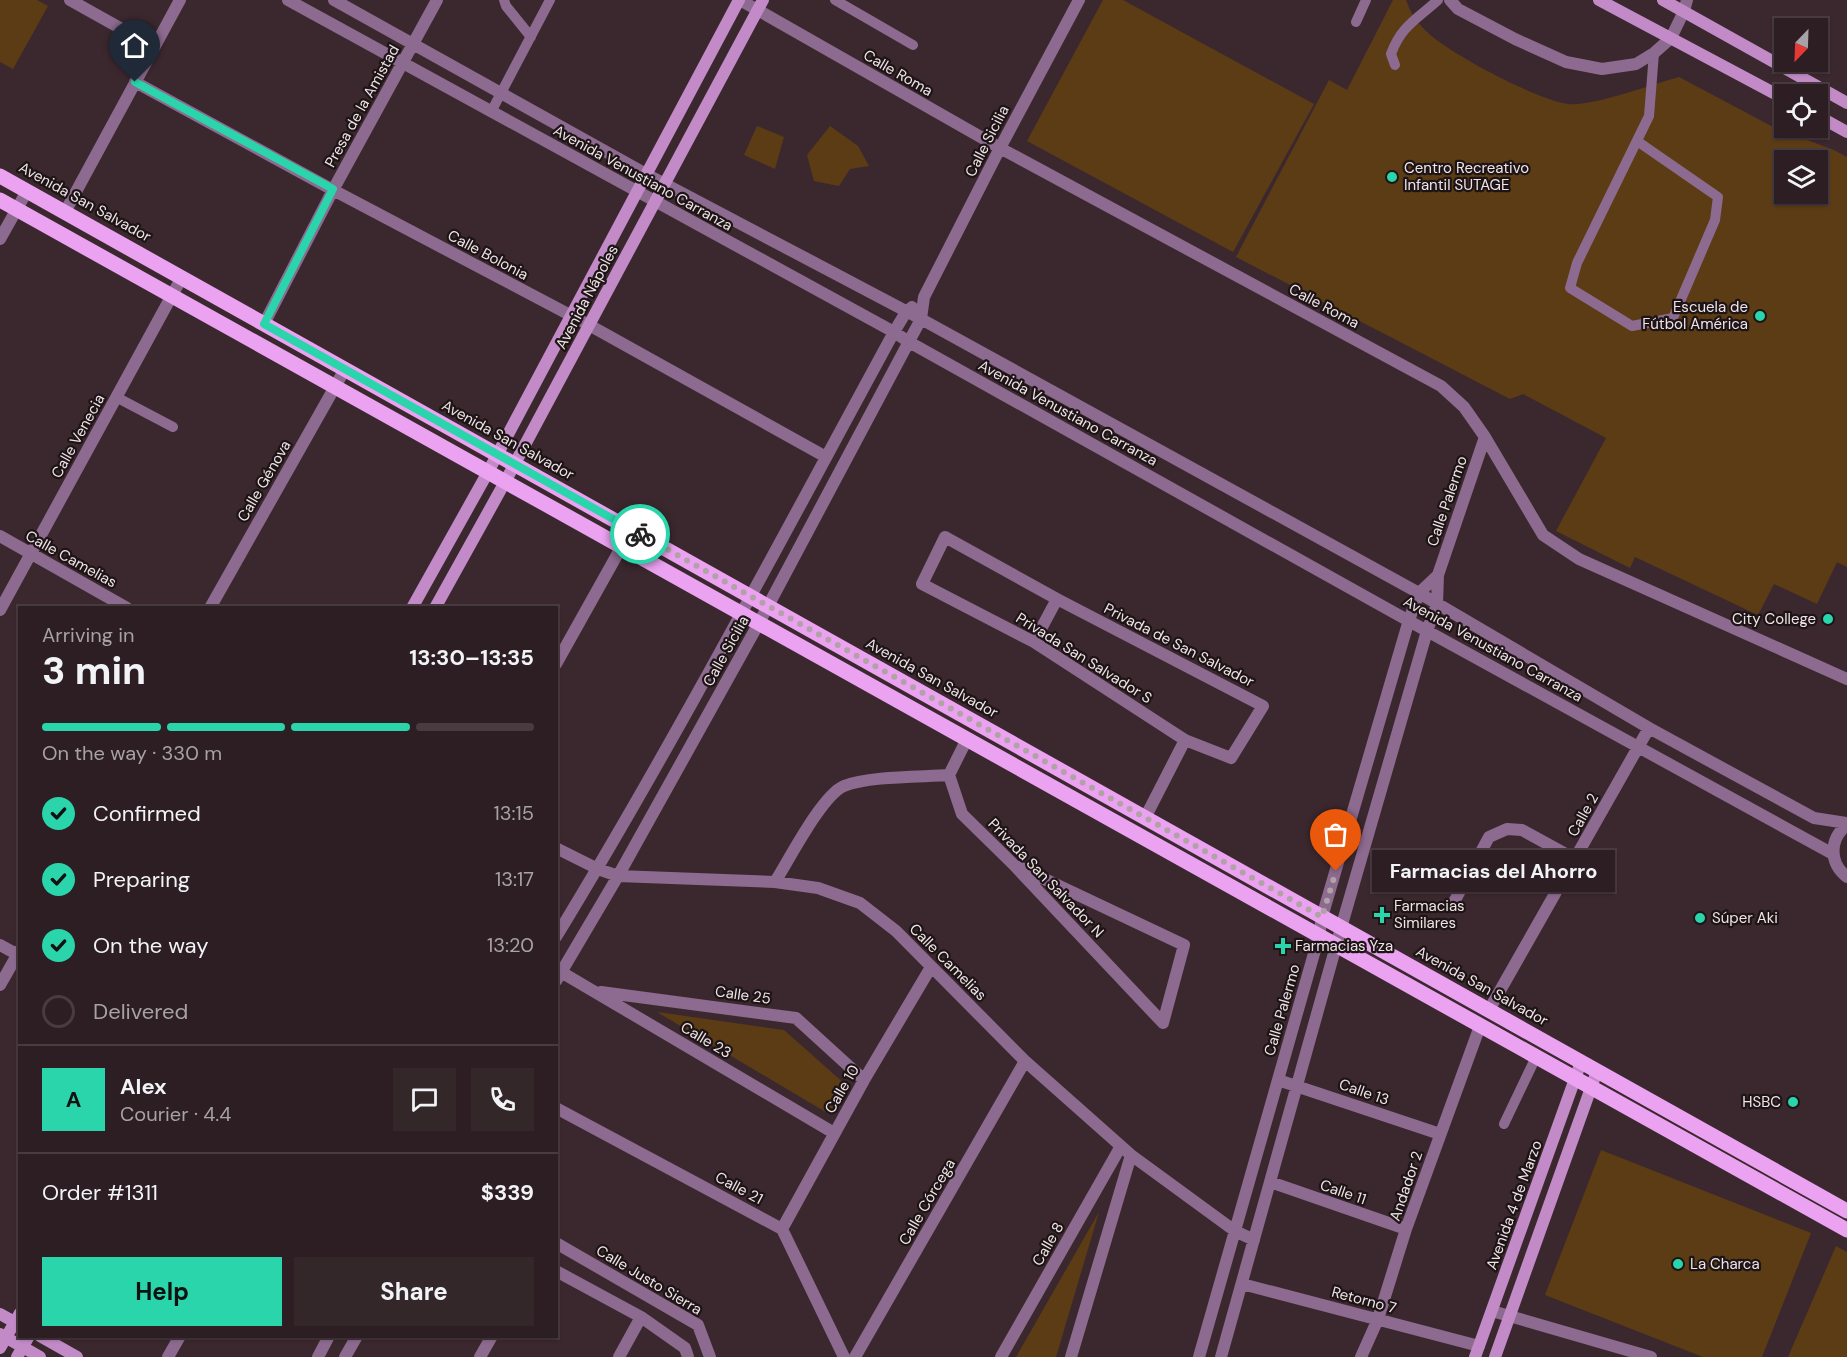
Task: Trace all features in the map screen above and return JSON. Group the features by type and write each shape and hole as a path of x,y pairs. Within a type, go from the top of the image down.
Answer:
{"main road":[{"name":"Avenida Nápoles","path":"413,606 488,472 739,0"},
{"path":"1599,0 1774,93"},
{"path":"1663,0 1685,6 1847,102"},
{"name":"Avenida Nápoles","path":"436,606 761,5"},
{"path":"1828,122 1847,132"},
{"name":"Avenida San Salvador","path":"0,176 1847,1211"},
{"path":"0,200 1847,1230"},
{"name":"Avenida 4 de Marzo","path":"1477,1351 1581,1062"},
{"path":"1495,1357 1597,1071"},
{"path":"0,1314 18,1320 2,1340 23,1347 40,1357"},
{"path":"44,1338 77,1357"}],"street":[{"path":"70,0 154,47"},
{"path":"65,212 180,0"},
{"name":"Avenida Venustiano Carranza","path":"288,0 894,332 1427,631 1833,854"},
{"name":"Avenida Venustiano Carranza","path":"334,0 646,174 921,319 1419,593 1649,729 1814,818 1847,824"},
{"name":"Presa de la Amistad","path":"264,324 333,189 437,0"},
{"name":"Calle Roma","path":"739,0 761,5 1000,148 1441,386 1464,407 1485,436 1543,535 1580,559 1847,679"},
{"name":"Calle Sicilia","path":"559,977 759,623 909,342 921,319 924,297 1079,0"},
{"path":"1450,0 1458,9 1515,39 1566,62 1602,69 1636,64 1654,53 1671,38 1685,6"},
{"name":"Calle Bolonia","path":"135,82 571,315 826,457"},
{"path":"0,239 27,190"},
{"name":"Calle Venecia","path":"0,610 182,277"},
{"name":"Calle Sicilia","path":"558,934 598,869 741,613 894,332 906,312 924,297"},
{"name":"Calle Génova","path":"211,606 345,369"},
{"name":"Calle Palermo","path":"1221,1357 1341,928 1427,631 1437,604 1438,574 1485,436"},
{"name":"Calle Camelias","path":"0,536 124,606"},
{"name":"Privada San Salvador S","path":"1057,599 945,537 922,584 1034,642 1185,740 1231,758"},
{"path":"558,660 621,546"},
{"name":"Calle Palermo","path":"1199,1357 1319,936 1322,917 1409,620 1419,593 1438,574"},
{"path":"1034,642 1057,599"},
{"name":"Privada de San Salvador","path":"1057,599 1263,706 1231,758"},
{"name":"Calle 2","path":"1489,1010 1649,729"},
{"path":"775,882 827,799 842,787 860,781 949,776 967,739"},
{"path":"1145,818 1185,740"},
{"name":"Privada San Salvador N","path":"949,776 962,813 1163,1023 1184,945 1013,864"},
{"path":"1846,879 1835,862 1833,854 1836,837 1847,824"},
{"path":"1455,902 1489,837 1507,829 1521,830 1575,859"},
{"name":"Calle Camelias","path":"558,849 598,869 618,876 775,882 818,888 860,903 896,931 1025,1061 1131,1155 1235,1231 1254,1240"},
{"path":"0,945 18,953"},
{"path":"0,985 18,955"},
{"name":"Calle 10","path":"783,1228 864,1080 931,967"},
{"name":"Calle 23","path":"559,977 594,991 834,1133"},
{"name":"Calle 25","path":"594,991 796,1018 864,1080"},
{"name":"Andador 2","path":"1361,1357 1378,1319 1406,1229 1480,1026"},
{"name":"Calle Córcega","path":"855,1357 1025,1061"},
{"name":"Calle 13","path":"1278,1080 1440,1134"},
{"name":"Calle 21","path":"558,1109 783,1228"},
{"name":"Calle 8","path":"1001,1357 1121,1146"},
{"path":"1071,1357 1131,1155"},
{"name":"Calle 11","path":"1270,1182 1406,1229"},
{"path":"783,1228 844,1357"},
{"name":"Calle Justo Sierra","path":"558,1244 698,1325 710,1357"},
{"path":"558,1272 641,1317 685,1348 688,1357"},
{"name":"Retorno 7","path":"1242,1284 1378,1319 1477,1351"},
{"path":"1491,1311 1651,1357"},
{"path":"620,1357 641,1317"},
{"path":"168,1357 179,1338"},
{"path":"318,1357 328,1338"},
{"path":"345,1357 356,1338"},
{"path":"480,1357 491,1338"}],"lane":[{"path":"504,0 506,6 531,37"},
{"path":"491,112 550,0"},
{"path":"835,0 913,45"},
{"path":"1356,22 1366,0"},
{"path":"1395,65 1391,54 1397,39 1404,29 1438,0"},
{"path":"1637,141 1718,197 1715,220 1672,318 1632,327 1570,288 1577,263 1649,116 1654,53"},
{"path":"116,398 173,427"},
{"path":"1504,1124 1536,1057"}],"shaded area":[{"path":"0,0 37,0 48,6 13,69 0,62"},
{"path":"1103,0 1123,0 1314,104 1233,252 1027,141"},
{"path":"1393,0 1406,0 1416,20 1426,31 1453,51 1515,85 1554,101 1568,104 1592,102 1679,77 1774,127 1774,138 1802,138 1847,157 1847,567 1837,562 1817,604 1774,584 1758,615 1635,557 1630,568 1556,531 1606,438 1523,394 1510,399 1236,257 1329,80 1347,90"},
{"path":"757,126 784,137 775,169 744,155"},
{"path":"830,126 858,146 869,166 850,169 839,186 814,181 807,155"},
{"path":"657,1012 784,1030 846,1085 829,1114"},
{"name":"La Charca","path":"1601,1150 1811,1233 1762,1357 1703,1357 1545,1295"},
{"path":"1099,1212 1056,1357 1016,1357"},
{"path":"1836,1246 1847,1252 1847,1357 1788,1357"}],"way so far":[{"path":"640,534 1322,917 1336,871"}],"place":[{"name":"Centro Recreativo Infantil SUTAGE","path":"1392,177"},
{"name":"Escuela de Fútbol América","path":"1760,316"},
{"name":"City College","path":"1828,619"},
{"name":"Farmacias del Ahorro","path":"1336,871"},
{"name":"Farmacias Similares","path":"1382,915"},
{"name":"Súper Aki","path":"1700,918"},
{"name":"Farmacias Yza","path":"1283,946"},
{"name":"HSBC","path":"1793,1102"},
{"name":"La Charca","path":"1678,1264"}],"route":[{"path":"135,82 333,189 264,324 640,534"}]}
